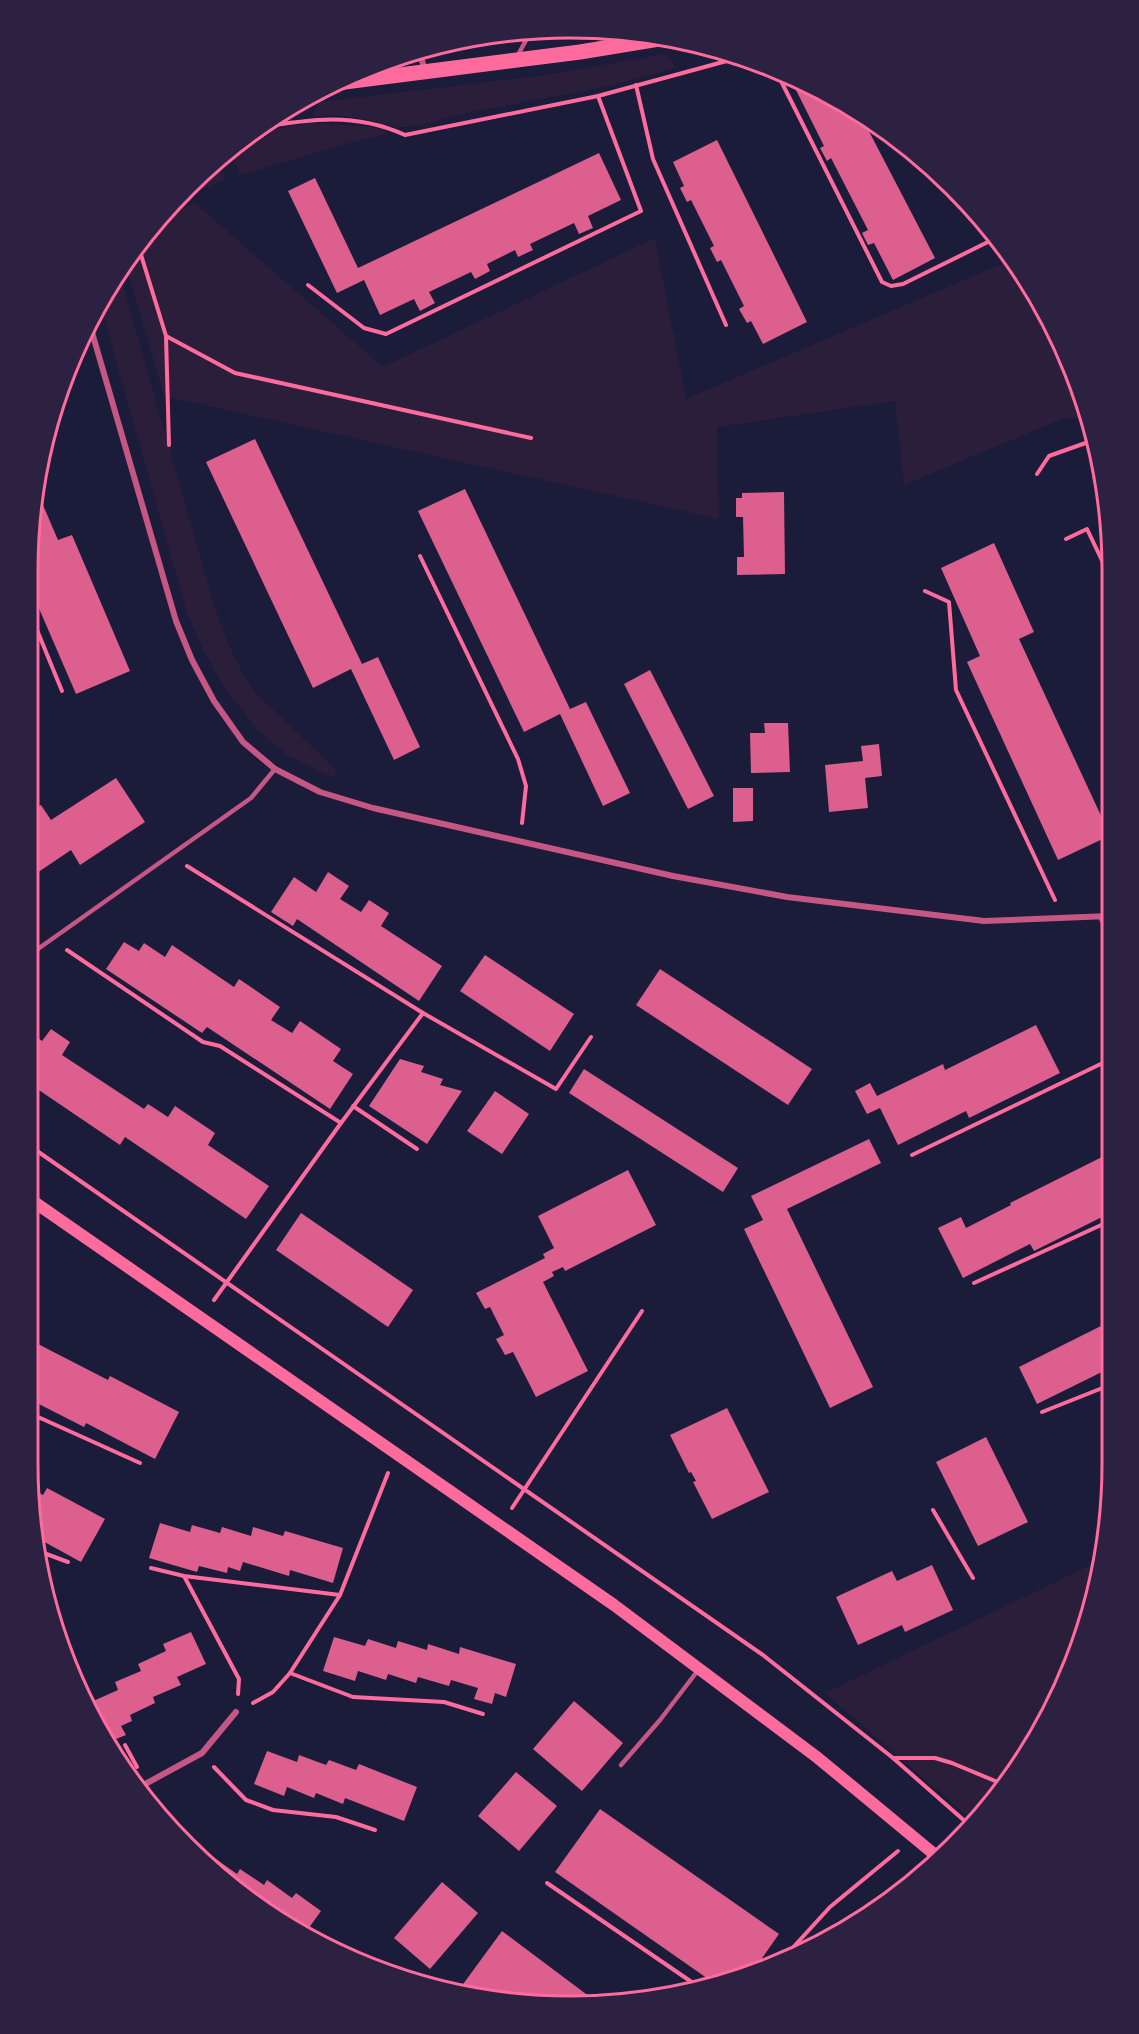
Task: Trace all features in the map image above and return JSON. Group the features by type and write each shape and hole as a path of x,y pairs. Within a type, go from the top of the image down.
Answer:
{"main road":[{"path":"362,80 642,43"},
{"path":"38,1205 614,1605 818,1758 933,1853"}],"street":[{"path":"422,59 425,72"},
{"path":"92,333 176,621 192,660 214,701 243,742 275,769 320,792 372,808 673,876 787,897 984,921 1101,916"},
{"path":"145,1785 202,1753 236,1712"}],"lane":[{"path":"515,61 526,40"},
{"path":"38,949 251,798 275,769"},
{"path":"621,1765 660,1720 699,1669"}],"path":[{"path":"279,124 309,119 338,119 365,122 405,135 598,96 725,61"},
{"path":"783,82 882,282 891,286 903,284 988,242"},
{"path":"636,85 653,159 726,326"},
{"path":"308,285 364,328 386,333 641,211 598,96"},
{"path":"141,255 166,336 169,445"},
{"path":"166,336 235,373 531,438"},
{"path":"1037,474 1049,456 1086,443"},
{"path":"1066,539 1087,529 1101,559"},
{"path":"420,556 518,759 526,786 521,840"},
{"path":"925,591 950,602 956,690 1063,918"},
{"path":"38,632 62,691"},
{"path":"170,855 423,1013 556,1089 591,1037"},
{"path":"51,939 203,1042 220,1046 341,1123"},
{"path":"202,1318 353,1106 423,1013"},
{"path":"912,1155 1102,1063"},
{"path":"353,1106 417,1149"},
{"path":"38,1152 763,1655 893,1758 964,1821"},
{"path":"974,1283 1102,1225"},
{"path":"500,1526 642,1311"},
{"path":"1042,1412 1102,1388"},
{"path":"38,1417 140,1463"},
{"path":"236,1712 273,1692 290,1672 340,1595 396,1453"},
{"path":"933,1510 973,1578"},
{"path":"45,1553 68,1562"},
{"path":"151,1568 184,1576 340,1595"},
{"path":"184,1576 239,1679 236,1712"},
{"path":"290,1672 353,1697 444,1702 483,1714"},
{"path":"202,1753 246,1800 273,1810 336,1817 375,1830"},
{"path":"893,1758 935,1758 952,1762 997,1782"},
{"path":"793,1947 830,1907 915,1837"},
{"path":"547,1883 692,1981"}],"shaded area":[{"path":"666,54 675,68 605,87 466,113 418,126 398,127 337,115 313,117 319,102 538,76"},
{"path":"310,123 366,126 387,131 386,134 240,175 234,157 270,130"},
{"path":"222,168 226,179 193,193"},
{"path":"195,203 383,367 655,238 686,399 1004,263 1047,334 1079,419 1064,418 904,485 895,401 717,427 719,519 164,396 128,273 177,211"},
{"path":"122,282 214,605 227,639 256,693 337,771 334,778 287,755 257,729 226,690 204,652 187,613 103,314"},
{"path":"1092,1565 1073,1636 1047,1700 1012,1760 968,1816 825,1693"}],"building":[{"path":"795,88 868,129 935,258 893,280 874,243 868,245 862,233 868,230 831,158 827,161 820,148 824,146"},
{"path":"717,140 807,322 763,344 751,321 747,323 739,309 744,306 721,260 717,262 710,248 714,246 691,200 687,202 680,188 684,186 673,162"},
{"path":"599,153 621,200 588,216 593,228 579,234 574,223 530,244 533,250 518,257 515,250 487,264 490,271 475,279 471,272 429,292 435,303 420,311 414,299 380,315 364,280 337,293 288,191 315,178 358,268"},
{"path":"255,439 362,664 378,657 420,747 394,760 351,669 313,688 206,462"},
{"path":"465,489 570,709 586,702 630,793 603,806 560,714 524,732 418,511"},
{"path":"784,492 785,574 737,575 737,557 744,557 743,517 736,517 736,498 742,498 742,493"},
{"path":"42,502 58,540 72,535 130,671 76,694 38,606"},
{"path":"994,543 1034,632 1019,639 1102,818 1102,839 1058,860 967,662 980,656 941,568"},
{"path":"650,670 714,796 688,809 624,684"},
{"path":"764,723 788,723 790,772 751,773 750,733 765,733"},
{"path":"879,744 882,776 865,778 868,808 829,812 825,765 863,761 861,746"},
{"path":"116,778 145,822 80,865 71,850 38,872 38,807 41,805 51,820"},
{"path":"733,788 753,788 753,821 733,822"},
{"path":"328,872 349,886 340,899 361,912 369,900 389,913 381,926 442,966 419,1001 297,919 293,926 271,912 294,877 316,892"},
{"path":"124,942 139,951 144,943 165,957 172,945 234,987 239,979 280,1007 271,1020 292,1033 300,1021 341,1049 333,1061 353,1074 330,1109 207,1027 202,1033 106,969"},
{"path":"485,955 574,1014 550,1051 460,991"},
{"path":"660,969 812,1069 788,1105 636,1005"},
{"path":"1036,1025 1060,1073 969,1118 966,1111 898,1145 880,1108 867,1114 855,1091 870,1083 877,1096 943,1064 945,1070"},
{"path":"51,1029 70,1042 62,1055 144,1109 148,1104 168,1117 175,1106 215,1133 208,1145 269,1186 246,1219 125,1137 120,1145 38,1089 38,1038 42,1041"},
{"path":"400,1059 424,1066 421,1072 443,1079 440,1085 462,1091 427,1144 369,1106"},
{"path":"584,1069 738,1168 723,1192 569,1093"},
{"path":"495,1091 529,1114 502,1154 467,1131"},
{"path":"869,1139 881,1163 787,1209 873,1387 830,1408 744,1229 763,1220 751,1196"},
{"path":"1102,1157 1102,1217 1034,1251 1030,1244 963,1278 938,1228 961,1217 966,1228 1011,1205 1010,1203"},
{"path":"628,1170 656,1225 565,1271 563,1267 552,1272 554,1276 543,1282 588,1371 536,1397 513,1352 505,1355 496,1339 504,1335 490,1307 485,1309 476,1293 545,1258 543,1254 554,1248 538,1216"},
{"path":"301,1213 413,1290 388,1327 276,1250"},
{"path":"1102,1326 1102,1372 1037,1404 1019,1367"},
{"path":"38,1344 108,1380 110,1376 179,1412 155,1459 86,1423 84,1427 38,1404"},
{"path":"727,1408 769,1492 712,1519 693,1482 696,1481 691,1472 689,1473 670,1435"},
{"path":"986,1437 1028,1522 978,1546 936,1462"},
{"path":"47,1488 105,1519 81,1562 43,1541 39,1493 43,1495"},
{"path":"160,1523 190,1532 192,1525 220,1533 222,1527 251,1536 253,1527 283,1536 285,1531 343,1548 333,1583 290,1570 289,1576 243,1562 240,1571 228,1567 227,1573 199,1566 197,1572 149,1558"},
{"path":"932,1565 953,1610 905,1632 902,1625 858,1645 836,1597 892,1571 897,1581"},
{"path":"191,1632 206,1664 177,1677 181,1685 153,1697 155,1703 130,1715 132,1721 121,1726 126,1735 115,1740 93,1701 118,1690 115,1682 141,1671 138,1664 166,1651 163,1644"},
{"path":"334,1637 365,1646 368,1639 396,1648 398,1641 427,1650 428,1644 459,1654 460,1647 516,1664 506,1697 495,1693 492,1704 474,1699 478,1688 451,1680 449,1686 418,1677 416,1683 388,1674 386,1680 358,1671 355,1681 323,1671"},
{"path":"574,1701 623,1743 582,1791 533,1749"},
{"path":"267,1751 297,1762 299,1755 326,1765 329,1760 356,1770 359,1764 417,1787 404,1821 345,1798 343,1804 316,1793 314,1798 287,1787 284,1796 254,1784"},
{"path":"516,1772 557,1806 519,1851 478,1816"},
{"path":"600,1809 779,1934 760,1961 707,1978 555,1872"},
{"path":"212,1858 237,1874 240,1869 264,1885 267,1880 292,1898 296,1893 321,1911 309,1928 246,1887"},
{"path":"442,1882 478,1913 430,1969 394,1938"},
{"path":"502,1931 588,1995 535,1995 462,1985"}]}
